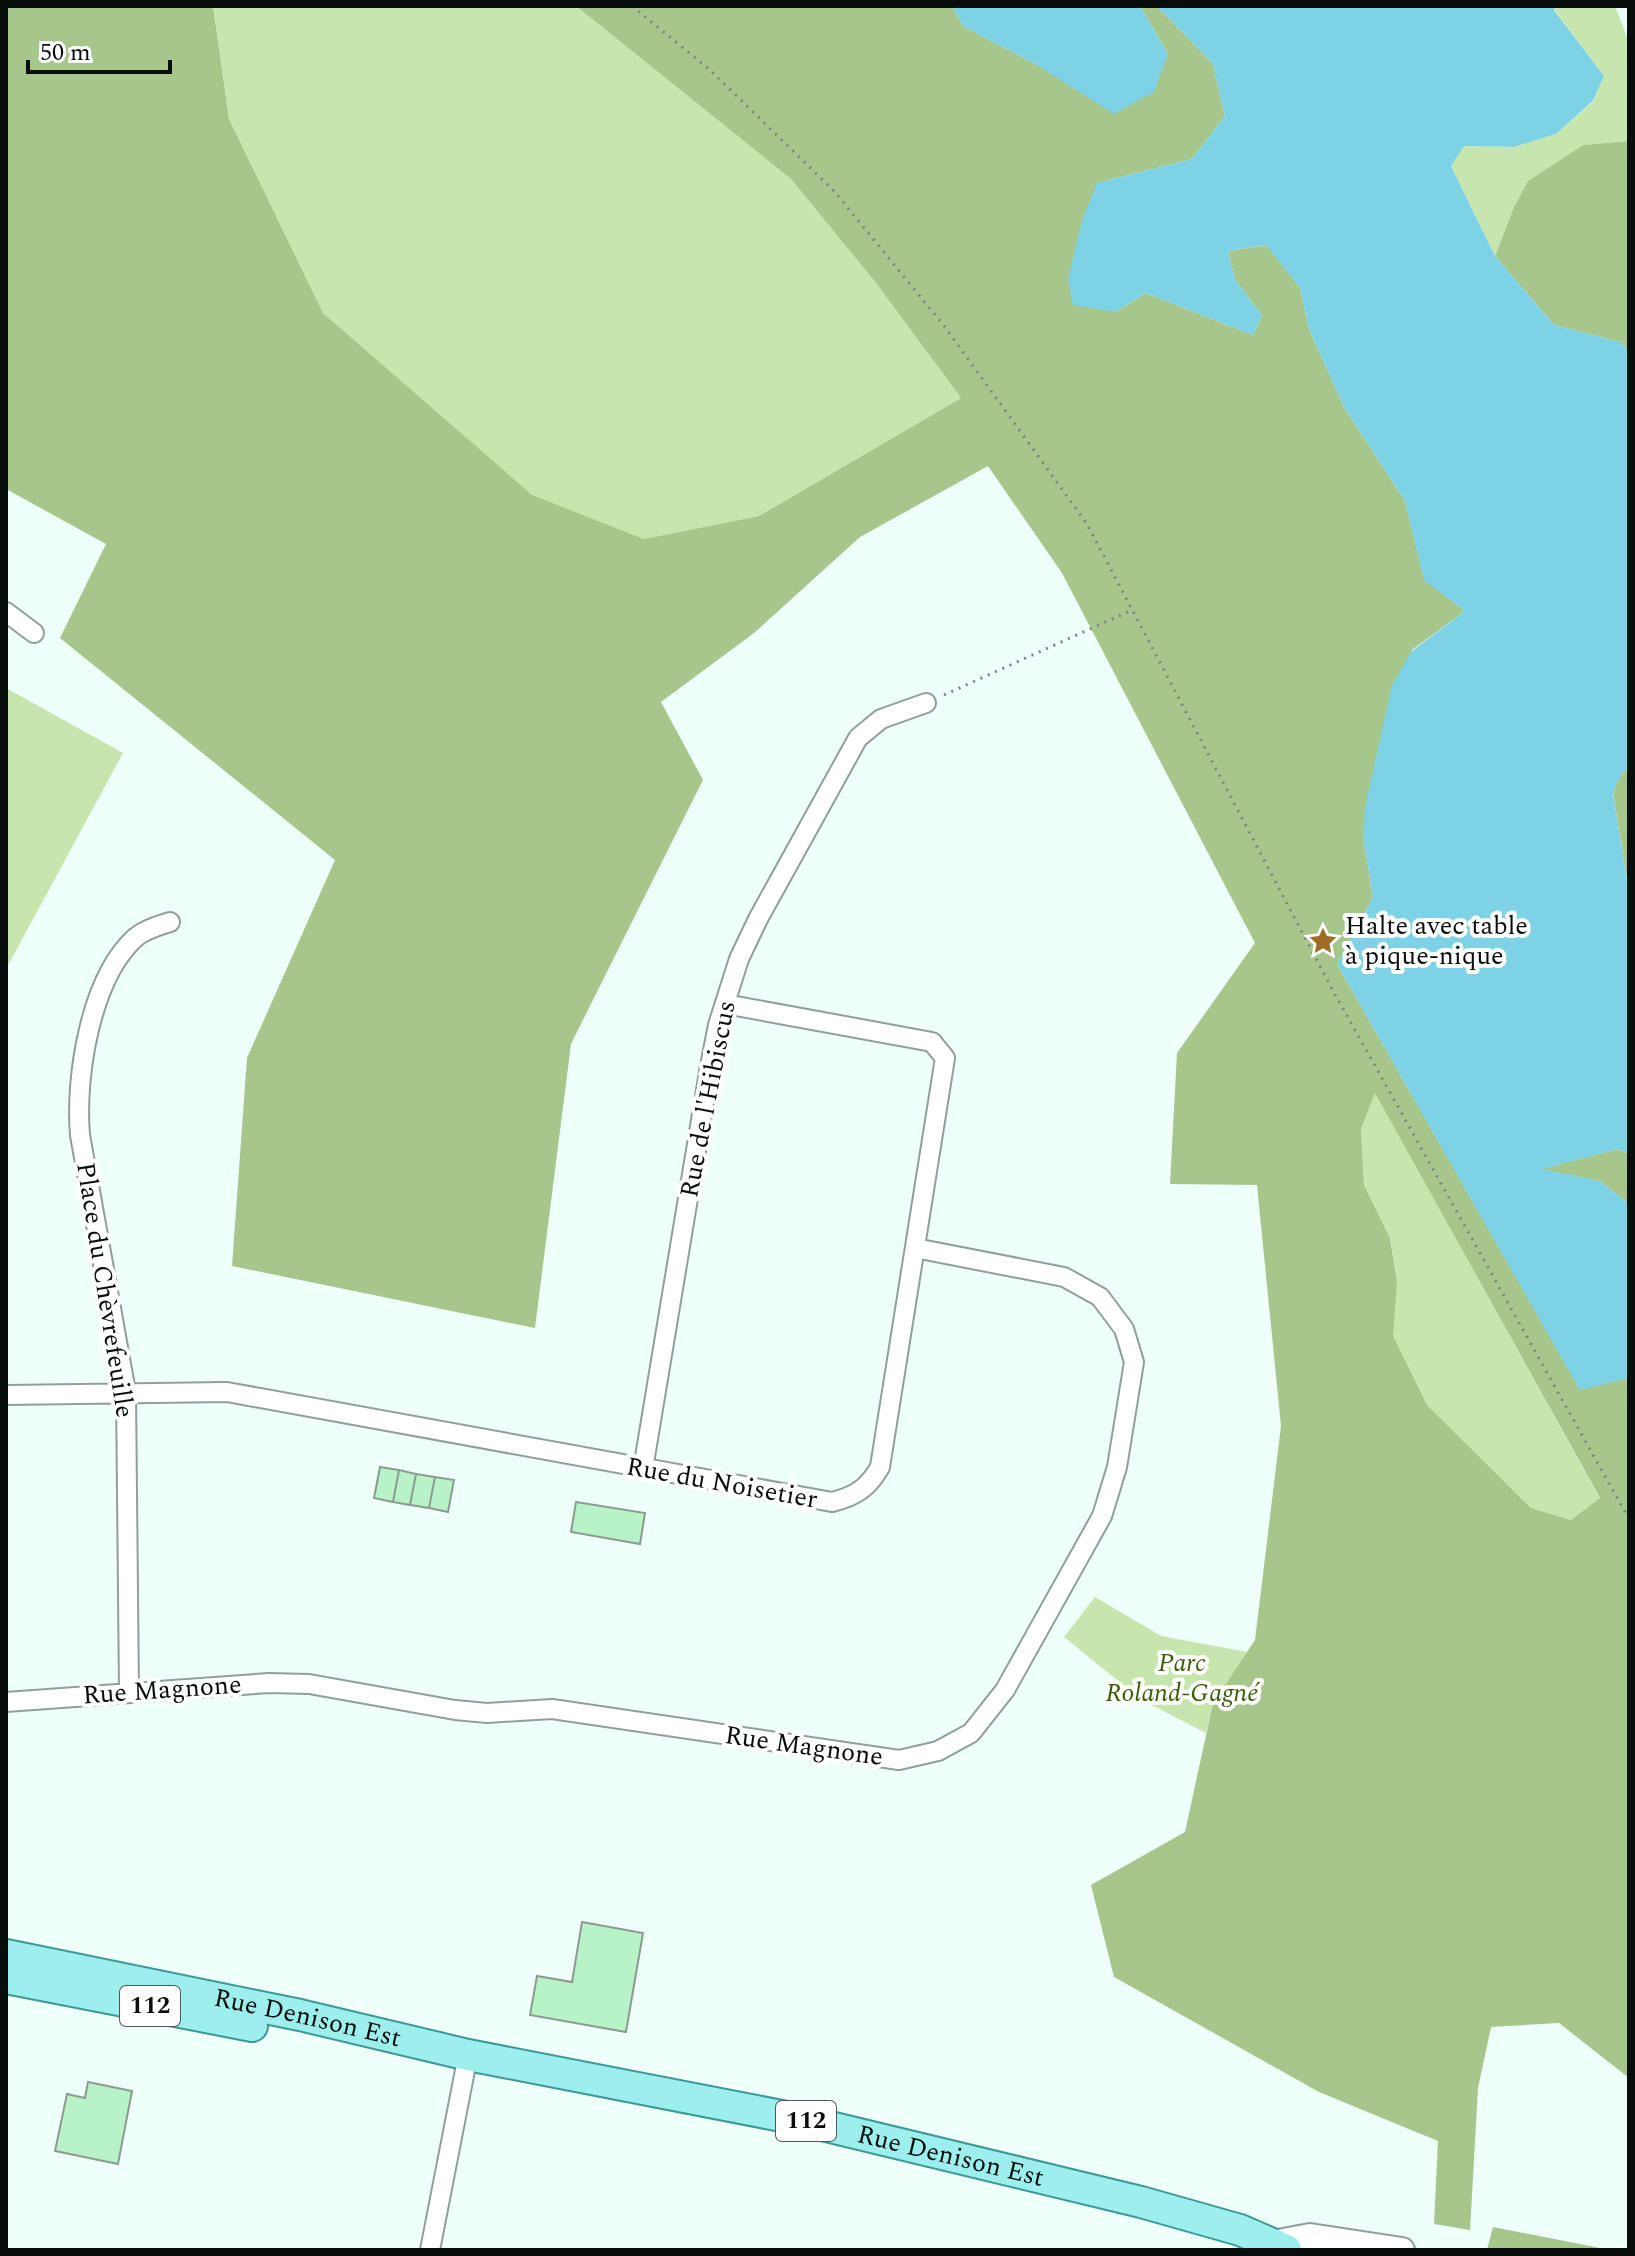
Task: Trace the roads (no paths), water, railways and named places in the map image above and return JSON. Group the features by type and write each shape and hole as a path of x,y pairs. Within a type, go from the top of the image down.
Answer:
{"main road":[{"name":"Rue Denison Est","path":"6,1955 300,2015 468,2055 797,2119 1022,2171 1237,2240 1280,2246"},
{"name":"Rue Denison Est","path":"6,1978 295,2034 468,2055"}],"street":[{"path":"6,612 34,633"},
{"name":"Rue de l'Hibiscus","path":"643,1469 710,1066 739,959 858,738 881,719 926,703"},
{"name":"Place du Chèvrefeuille","path":"129,1693 126,1392 80,1135 79,1076 90,1024 114,968 136,937 170,922"},
{"name":"Rue du Noisetier","path":"6,1395 227,1392 832,1502 854,1496 871,1483 880,1467 945,1058 932,1042 725,1004"},
{"name":"Rue Magnone","path":"6,1702 269,1683 309,1684 455,1710 487,1713 552,1709 899,1760 938,1751 971,1733 1005,1690 1102,1516 1117,1467 1134,1362 1124,1329 1100,1297 1064,1277 915,1248"},
{"path":"430,2250 468,2055"},
{"path":"1280,2246 1310,2236 1402,2250"}],"water":[{"path":"952,6 1140,6 1168,54 1154,92 1114,114 1037,65 963,26"},
{"path":"1157,6 1555,6 1554,10 1604,76 1593,101 1556,134 1514,147 1464,146 1451,166 1495,256 1554,325 1620,342 1629,351 1629,770 1622,772 1613,793 1629,894 1629,1154 1618,1149 1542,1169 1600,1181 1629,1204 1629,1378 1580,1390 1337,964 1373,897 1363,836 1365,807 1392,685 1412,651 1465,611 1424,580 1405,501 1344,407 1309,329 1300,288 1266,245 1228,251 1235,280 1262,315 1253,335 1146,293 1116,312 1073,305 1068,279 1082,221 1097,183 1192,159 1225,116 1213,64"}],"place":[{"name":"Halte avec table à pique-nique","path":"1323,941"}],"park label":[{"name":"Parc Roland-Gagné","path":"1182,1678"}]}
